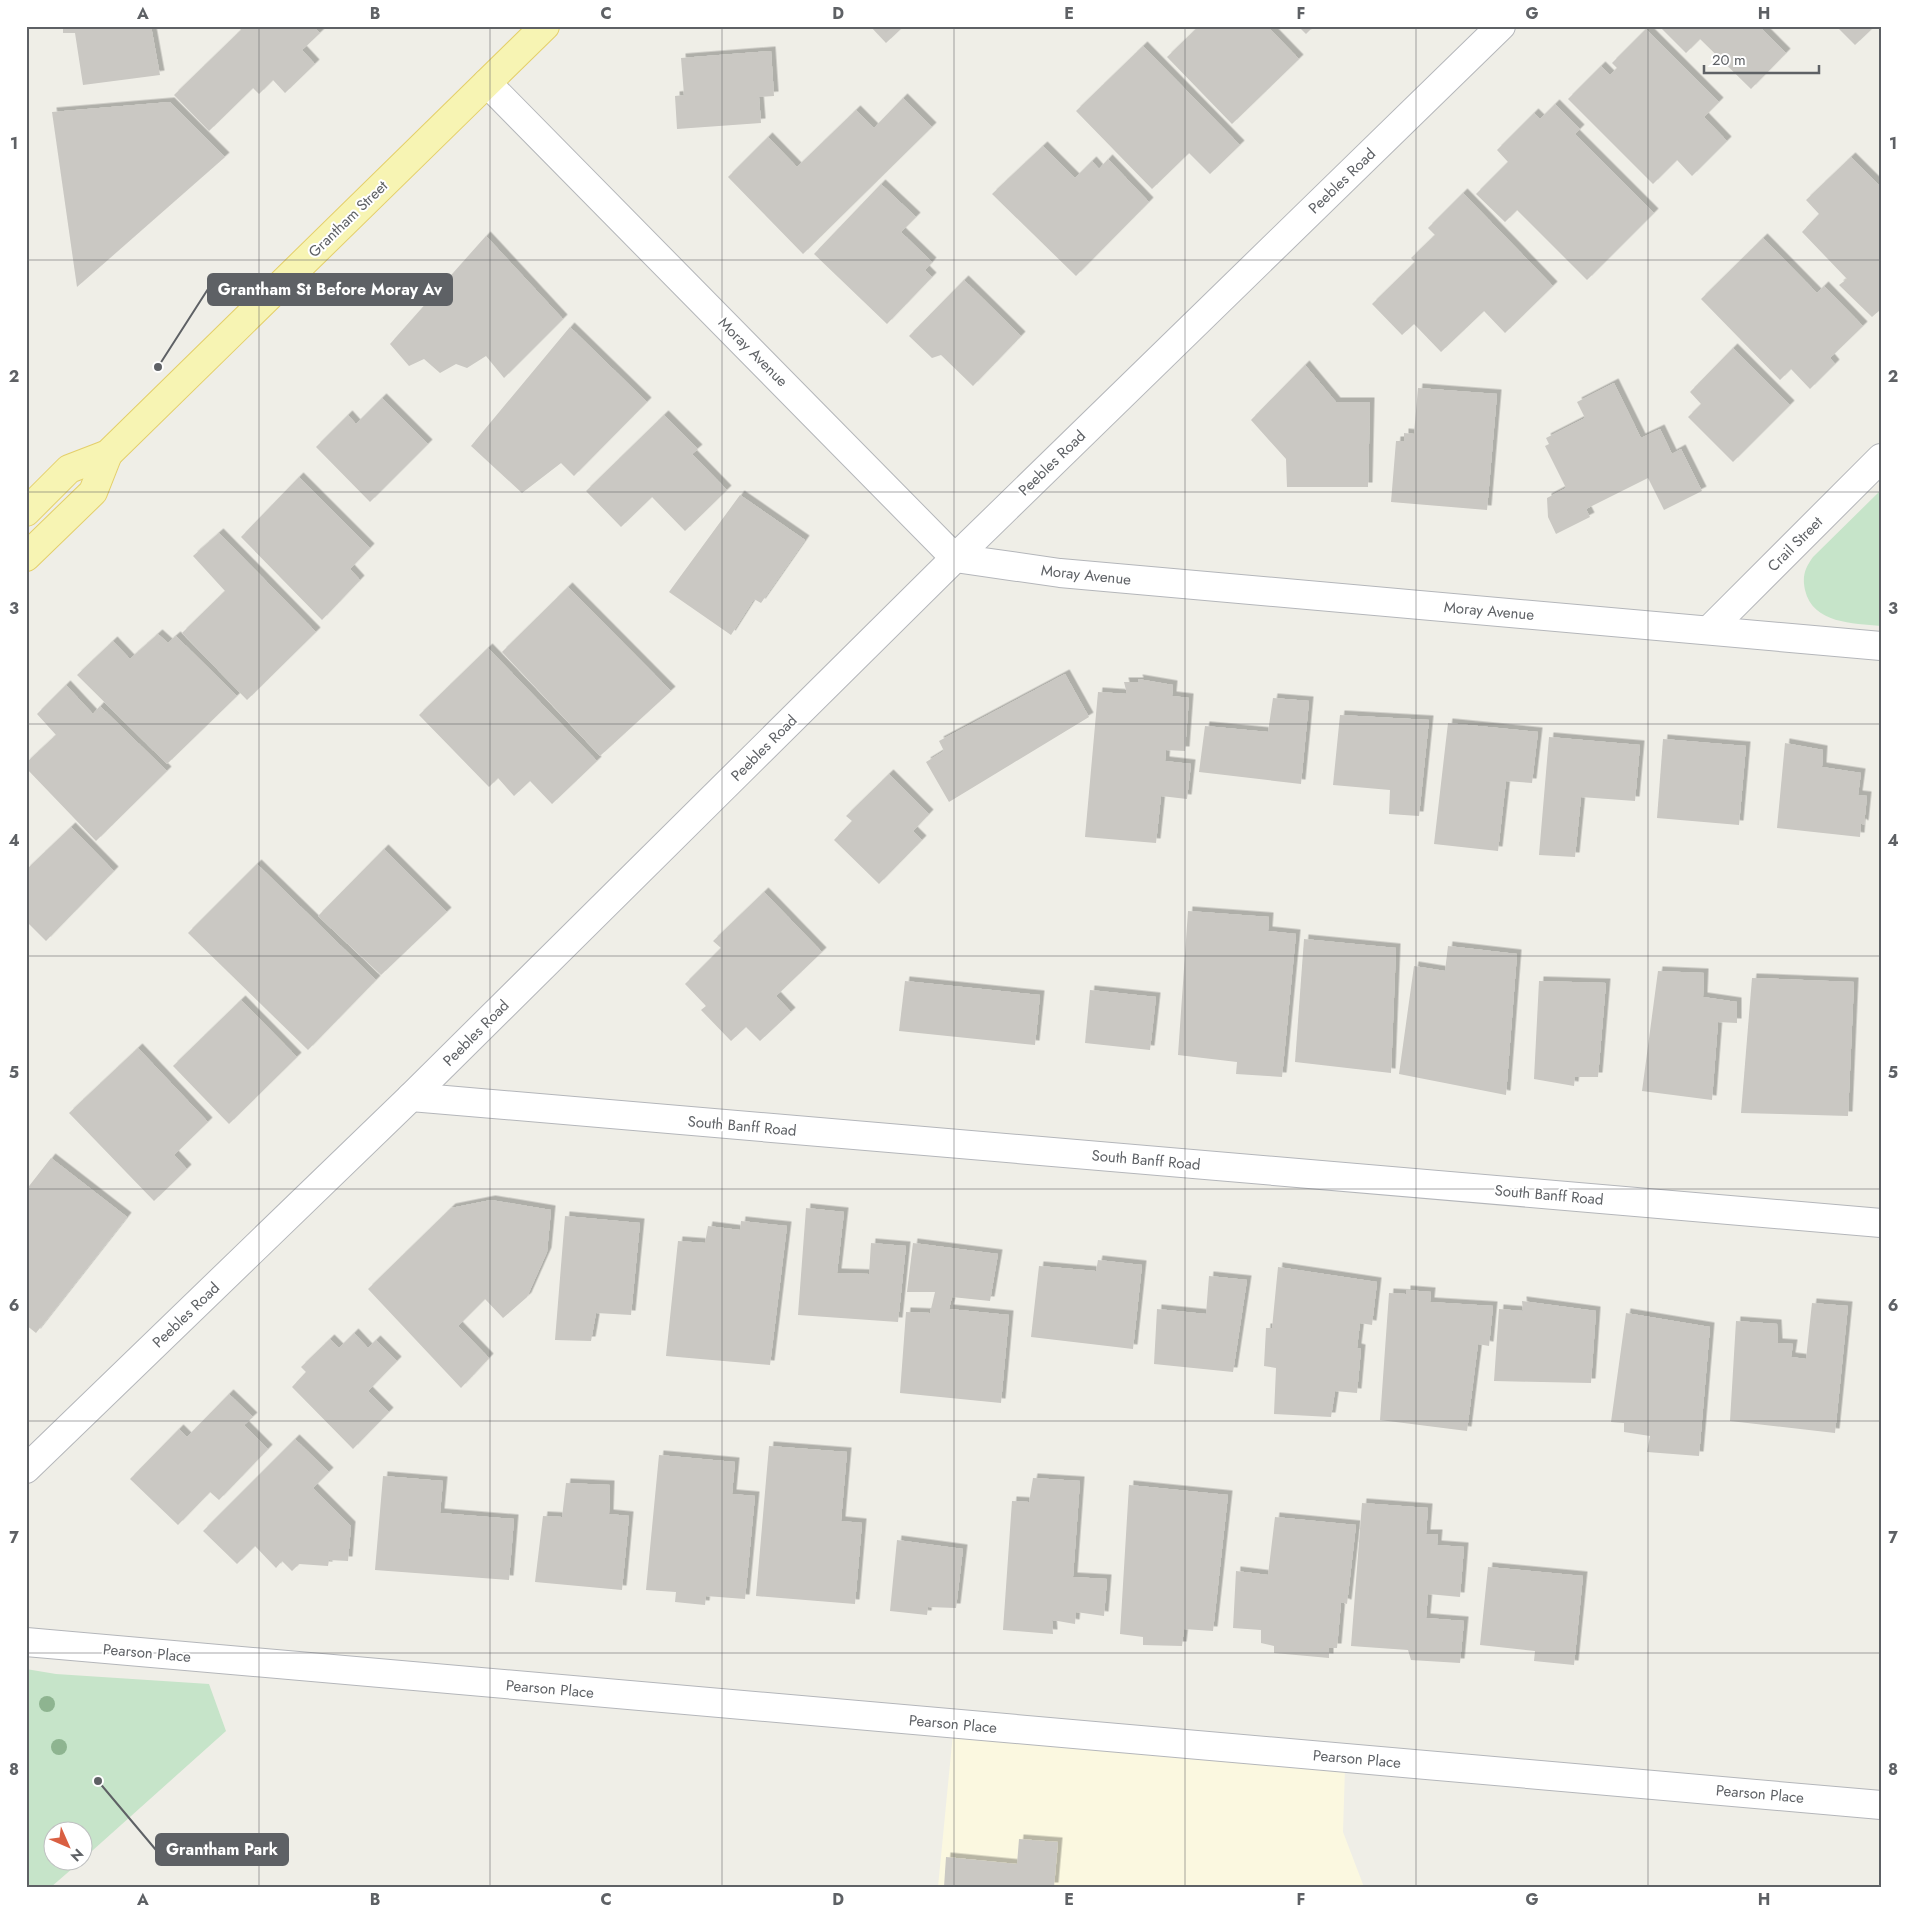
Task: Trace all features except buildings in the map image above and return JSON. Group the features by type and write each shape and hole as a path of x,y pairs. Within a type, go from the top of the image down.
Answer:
{"main road":[{"name":"Grantham Street","path":"26,512 69,470 108,454 545,26"},
{"name":"Grantham Street","path":"27,554 93,492 108,454"}],"street":[{"name":"Peebles Road","path":"26,1469 411,1097 955,558 1501,26"},
{"name":"Moray Avenue","path":"487,83 955,558 1060,574 1881,646"},
{"name":"Crail Street","path":"1709,630 1881,458"},
{"name":"South Banff Road","path":"411,1097 1881,1223"},
{"name":"Pearson Place","path":"26,1642 1881,1805"}],"shaded area":[{"path":"954,1723 1345,1768 1343,1832 1364,1887 938,1887"}],"green space":[{"path":"1881,490 1881,626 1847,622 1825,616 1816,610 1809,601 1804,585 1806,569 1813,557"},
{"path":"26,1669 56,1674 209,1684 226,1731 92,1851 92,1820 42,1820 42,1870 71,1870 51,1887 26,1887"}],"place":[{"name":"Grantham St Before Moray Av","path":"158,367"},
{"name":"Grantham Park","path":"98,1781"}]}
